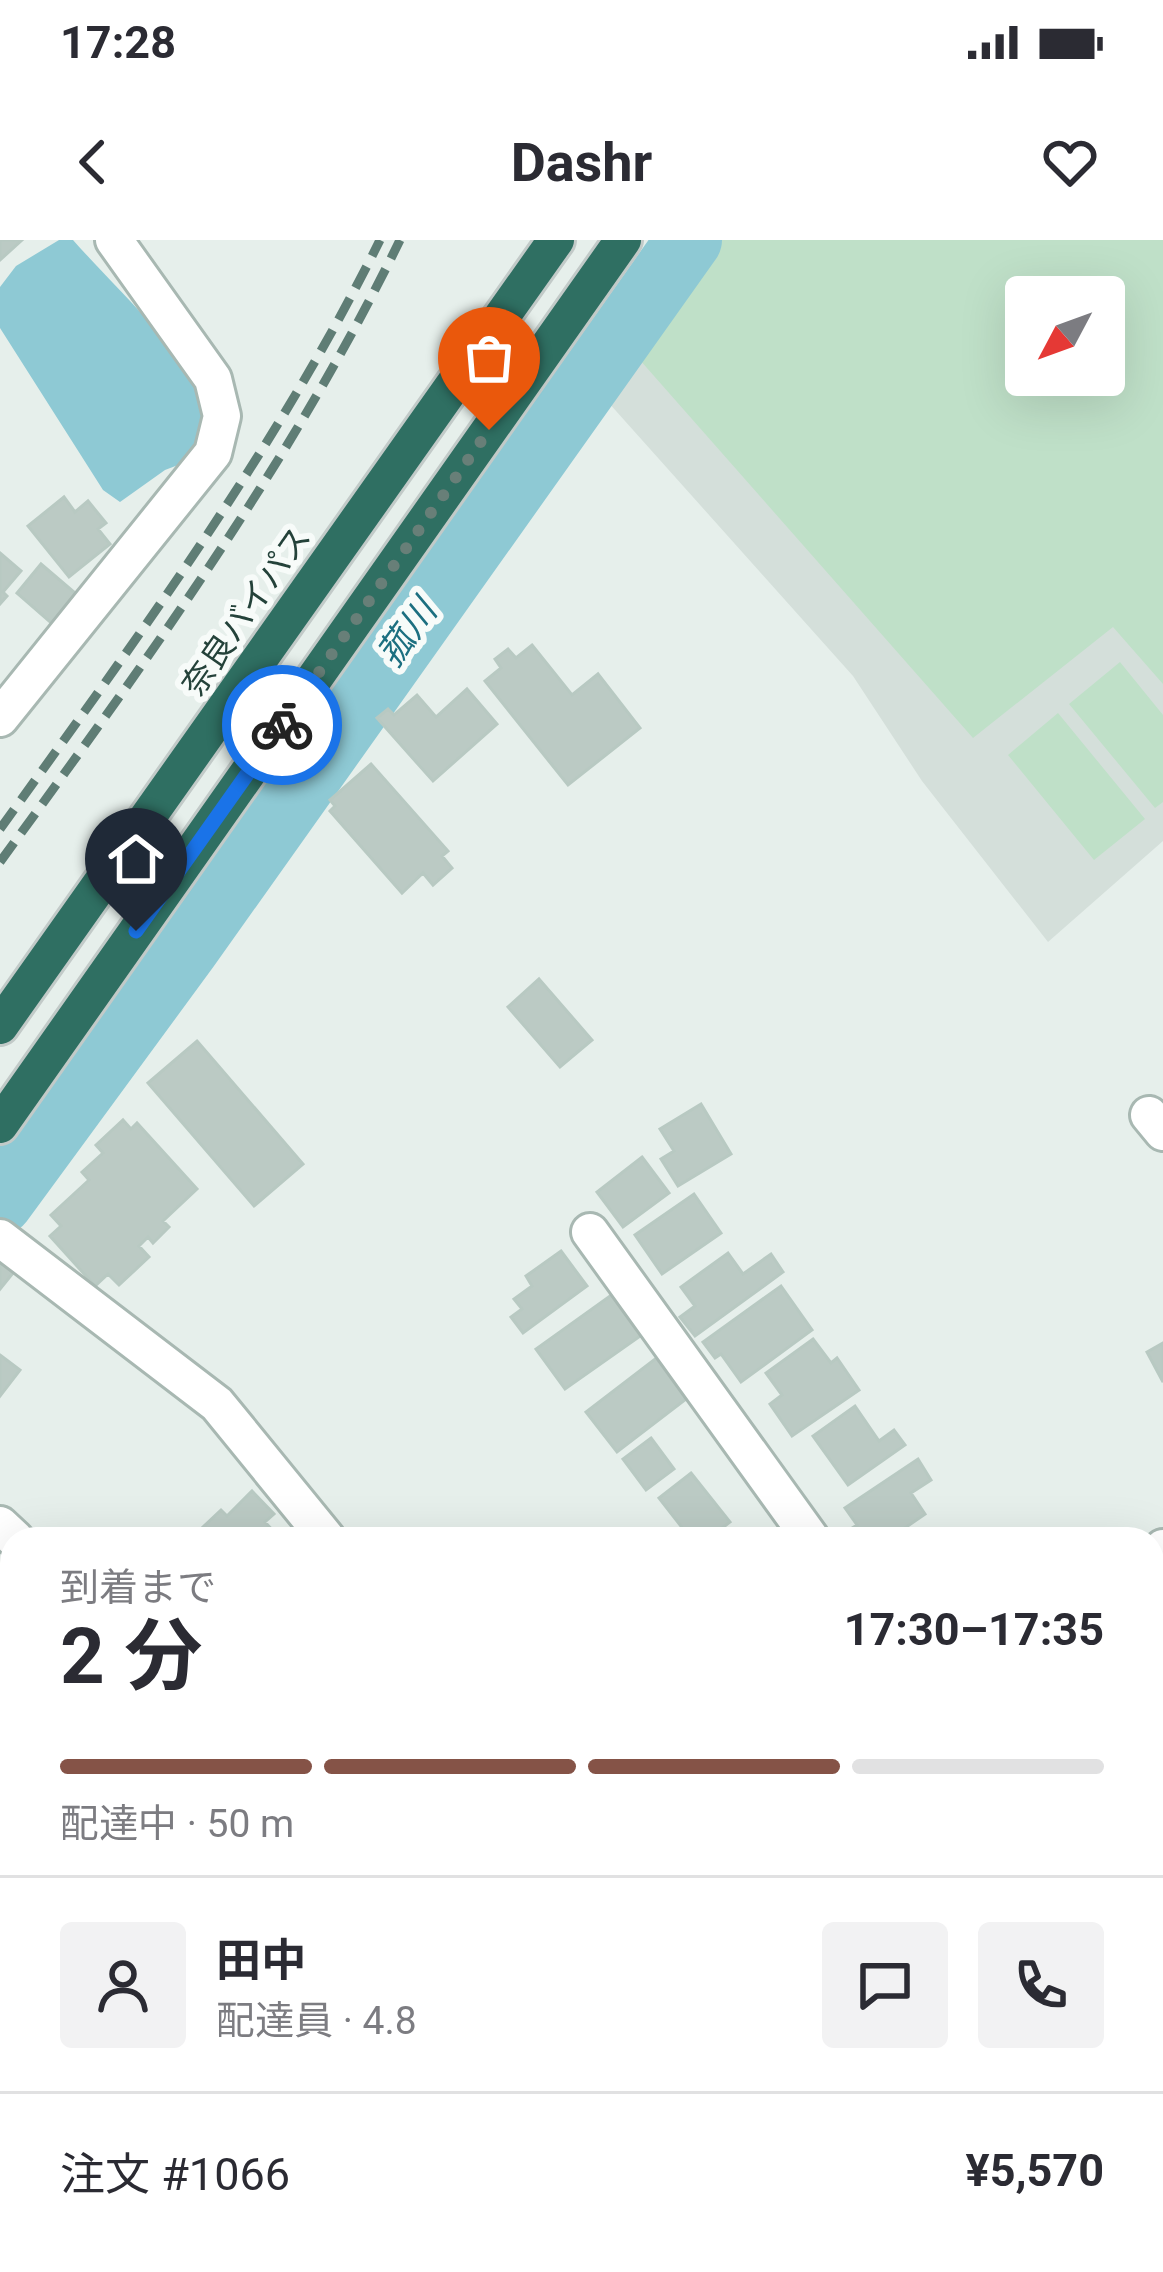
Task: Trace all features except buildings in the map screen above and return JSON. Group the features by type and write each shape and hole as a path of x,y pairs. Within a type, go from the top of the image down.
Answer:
{"highway":[{"name":"奈良バイパス","path":"0,1026 556,240"},
{"path":"0,1125 623,240"}],"street":[{"path":"0,718 213,453 218,434 222,416 213,379 114,240"},
{"path":"590,1232 803,1527"},
{"path":"0,1238 217,1404 317,1527"}],"shaded area":[{"path":"696,240 1163,240 1163,841 1048,942 922,781 853,676 591,383"}],"green space":[{"path":"712,240 1163,240 1163,684 1113,627 973,738 632,351"},
{"path":"1120,662 1163,715 1163,802 1155,808 1069,704"},
{"path":"1058,713 1145,819 1094,860 1008,755"}],"water":[{"path":"59,240 73,240 152,325 188,372 211,420 186,462 165,470 120,502 103,490 0,328 0,287 16,266"}],"waterway":[{"name":"菰川","path":"0,1202 689,240"}],"railway":[{"path":"0,829 153,615 250,469 380,240"},
{"path":"0,862 214,560 312,403 400,240"}],"way so far":[{"path":"282,725 489,430"}],"route":[{"path":"136,931 282,725"}]}
